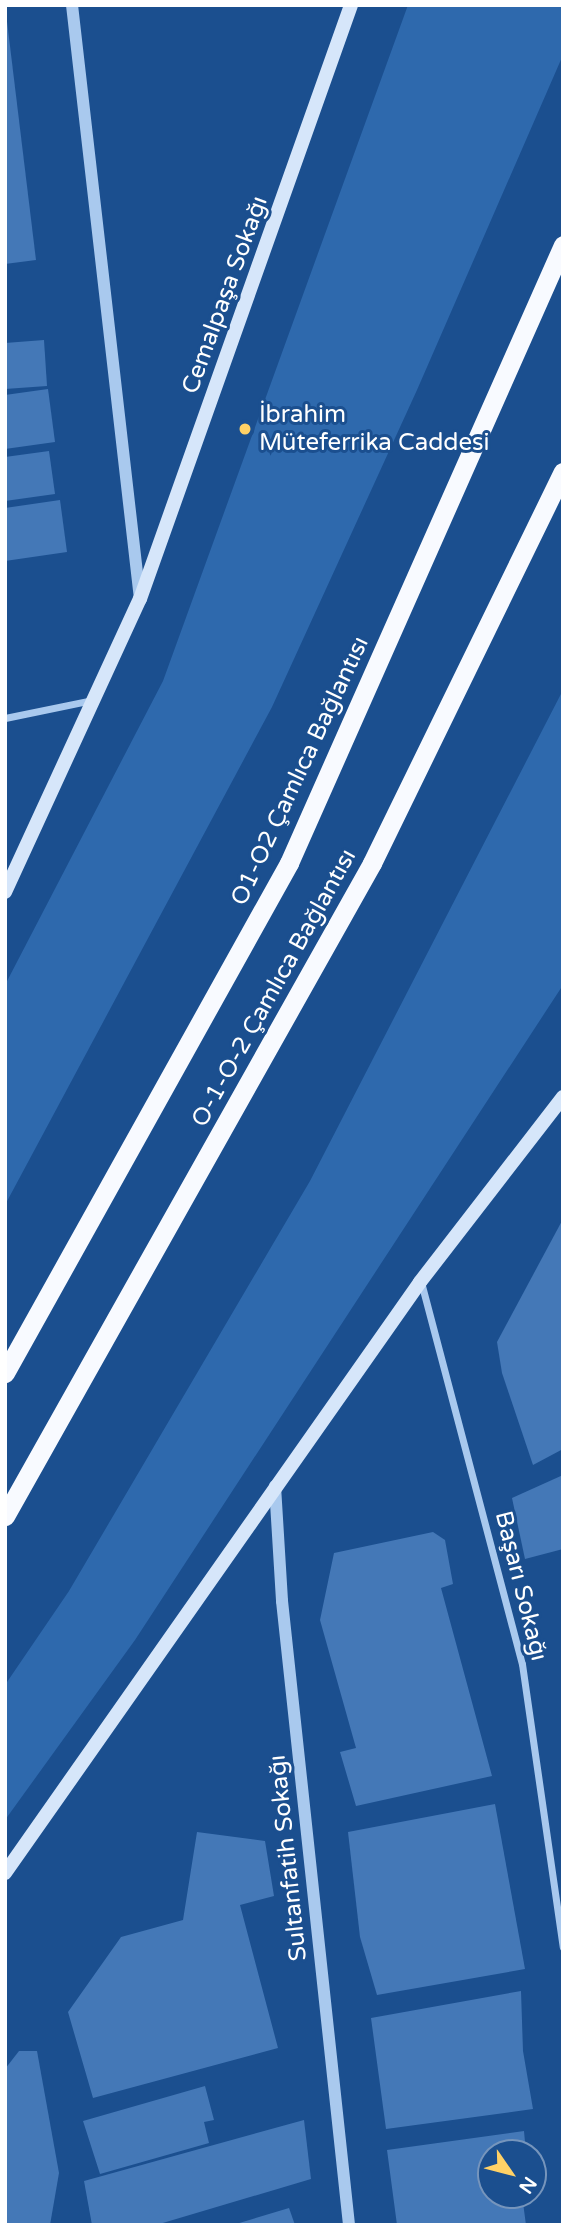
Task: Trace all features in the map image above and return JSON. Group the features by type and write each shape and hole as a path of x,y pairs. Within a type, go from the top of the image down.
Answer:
{"highway":[{"name":"O1-O2 Çamlıca Bağlantısı","path":"5,1373 289,863 563,244"},
{"name":"O-1-O-2 Çamlıca Bağlantısı","path":"5,1516 372,863 563,472"}],"main road":[{"name":"Cemalpaşa Sokağı","path":"140,599 351,5"},
{"path":"5,892 97,699 140,599"},
{"path":"5,1872 421,1282 563,1097"}],"street":[{"path":"72,5 140,599"},
{"path":"5,718 97,699"},
{"name":"Başarı Sokağı","path":"421,1282 522,1664 563,1947"},
{"name":"Sultanfatih Sokağı","path":"275,1486 282,1601 349,2225"}],"shaded area":[{"path":"408,5 563,5 563,55 417,390 272,707 5,1205 5,985 163,681"},
{"path":"563,690 563,985 135,1640 5,1820 5,1685 69,1591 310,1181"}],"building":[{"path":"5,5 36,260 5,264"},
{"path":"44,340 47,386 5,389 5,343"},
{"path":"48,389 55,442 5,449 5,395"},
{"path":"49,451 55,494 5,501 5,457"},
{"path":"60,500 67,552 5,561 5,508"},
{"path":"563,1219 563,1449 533,1465 502,1373 497,1342"},
{"path":"563,1475 563,1549 525,1559 512,1498"},
{"path":"433,1532 445,1540 453,1584 441,1588 492,1776 356,1806 340,1752 356,1748 320,1620 334,1553"},
{"path":"495,1804 525,1969 377,1995 360,1937 348,1832"},
{"path":"197,1832 265,1841 274,1896 240,1905 278,2048 93,2098 68,2012 121,1937 183,1920"},
{"path":"521,1991 523,2051 533,2109 386,2129 371,2018"},
{"path":"19,2051 37,2051 59,2173 50,2225 5,2225 5,2069"},
{"path":"205,2086 214,2120 204,2122 209,2143 100,2174 83,2121"},
{"path":"304,2120 311,2179 156,2225 92,2225 84,2181"},
{"path":"524,2131 525,2139 477,2139 477,2209 524,2209 526,2225 397,2225 387,2150"},
{"path":"289,2208 295,2225 236,2225 236,2224"}],"place":[{"name":"İbrahim Müteferrika Caddesi","path":"245,429"}]}
